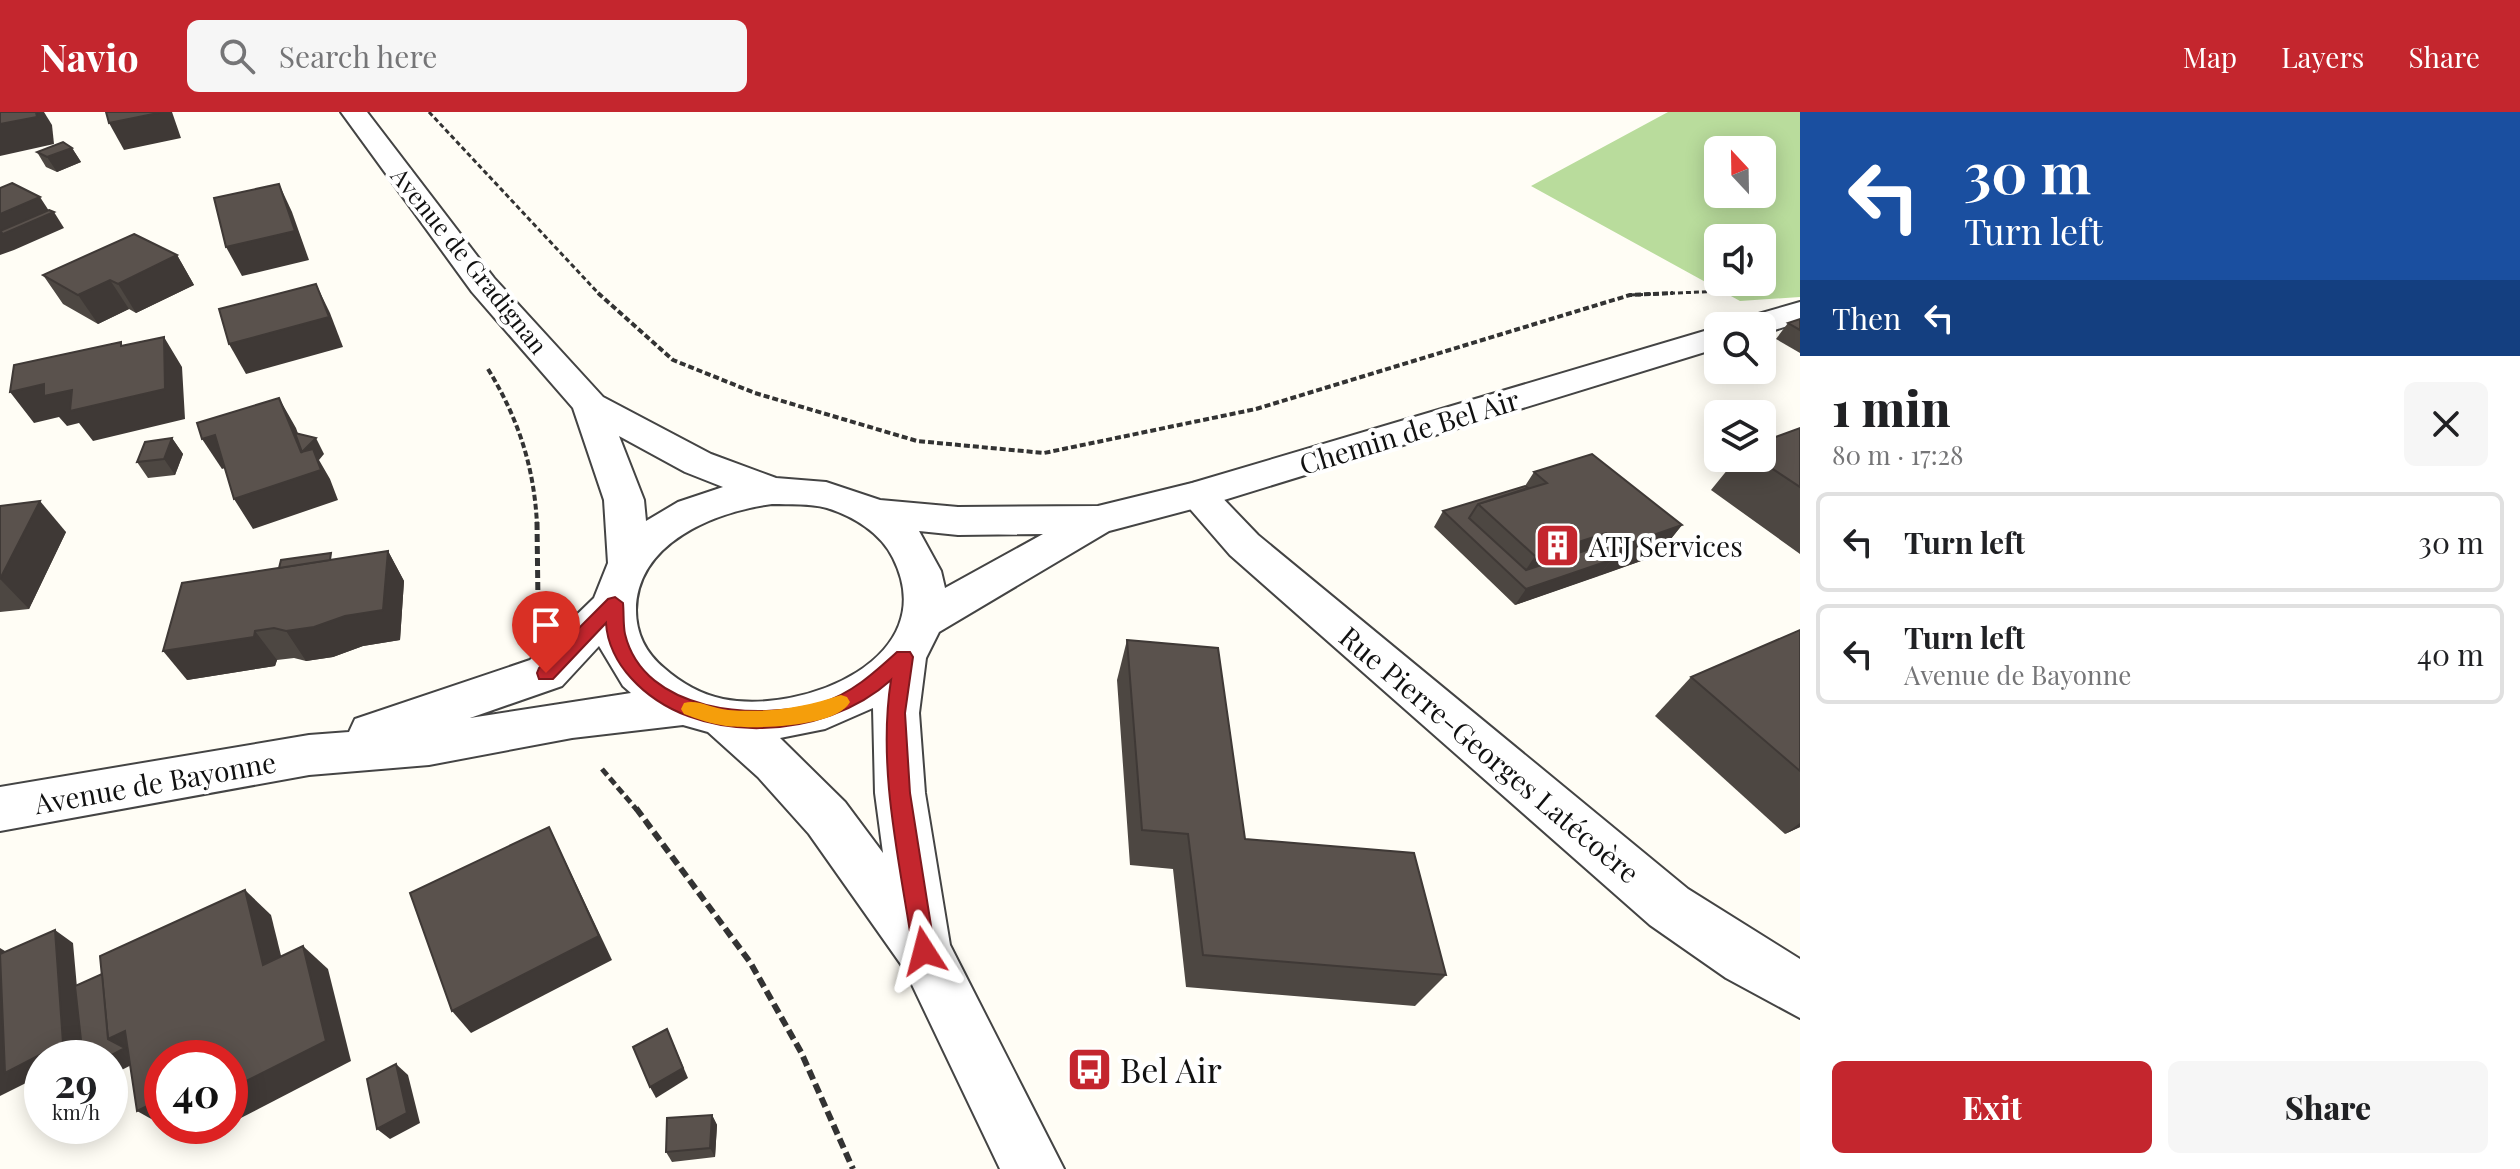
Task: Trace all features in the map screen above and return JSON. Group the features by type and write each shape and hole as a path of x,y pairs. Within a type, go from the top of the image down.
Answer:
{"street":[{"name":"Avenue de Gradignan","path":"354,112 483,285 590,405 698,463 772,491"},
{"path":"1776,319 1800,312"},
{"name":"Chemin de Bel Air","path":"874,513 958,521 1098,520 1197,495 1704,341"},
{"name":"Avenue de Gradignan","path":"590,405 624,500 622,583"},
{"path":"924,951 900,793 896,713 926,588 918,559 900,533 874,513 826,494 772,491 738,495 694,510 649,540 622,583 616,634 628,662 651,688 703,712 775,763 827,818 924,951 1033,1169"},
{"name":"Rue Pierre-Georges Latécoère","path":"1197,495 1244,545 1669,907 1746,959 1800,990"},
{"name":"Chemin de Bel Air","path":"914,639 1098,520"},
{"name":"Avenue de Bayonne","path":"309,755 546,673 622,583"},
{"path":"703,712 775,720 826,710 870,688 914,639"},
{"name":"Avenue de Bayonne","path":"0,809 309,755 429,745 572,719 703,712"}],"path":[{"path":"429,112 612,308 673,360 755,393 917,441 1044,453 1256,409 1630,295 1704,292"}],"green space":[{"path":"1668,112 1800,112 1800,297 1740,301 1731,296 1776,296 1776,224 1704,224 1704,281 1531,186"}],"building":[{"path":"0,112 36,112 37,117 0,124"},
{"path":"106,112 163,112 109,123"},
{"path":"63,142 72,148 47,157 37,152"},
{"path":"12,183 40,197 0,214 0,188"},
{"path":"279,184 295,231 226,247 214,198"},
{"path":"49,210 54,212 3,234 0,231"},
{"path":"134,234 177,255 118,284 110,280 78,295 43,275"},
{"path":"316,284 329,317 229,344 219,309"},
{"path":"1800,319 1800,330 1788,323"},
{"path":"164,337 165,389 70,411 72,390 44,396 44,384 10,392 14,365 121,342 121,346"},
{"path":"279,398 301,452 313,449 321,470 234,499 215,435 202,439 197,423"},
{"path":"1800,428 1800,487 1776,471 1776,437"},
{"path":"295,433 316,438 302,452"},
{"path":"172,438 164,459 137,462 145,442"},
{"path":"1592,454 1682,525 1622,546 1606,533 1535,556 1478,504 1547,483 1534,472"},
{"path":"1525,486 1528,488 1478,504 1469,518 1526,570 1596,547 1611,560 1526,589 1443,511"},
{"path":"40,501 0,579 0,506"},
{"path":"388,551 383,610 345,616 314,627 255,631 254,637 163,651 182,583"},
{"path":"331,553 330,560 279,568 281,560"},
{"path":"1800,630 1800,771 1691,677"},
{"path":"1127,640 1218,648 1245,839 1414,853 1446,975 1203,955 1188,834 1142,830"},
{"path":"549,827 599,936 452,1011 410,893"},
{"path":"245,890 263,965 303,946 326,1041 248,1080 248,1040 144,1040 144,1108 137,1111 125,1031 108,1039 100,956"},
{"path":"55,930 63,1040 24,1040 24,1063 5,1073 0,954"},
{"path":"102,974 110,1040 81,1040 75,986"},
{"path":"667,1029 683,1068 650,1087 633,1047"},
{"path":"396,1064 407,1113 377,1129 367,1079"},
{"path":"712,1115 710,1148 666,1152 667,1118"}],"slow traffic":[{"path":"691,709 723,718 775,720 826,710 841,702"}],"place":[{"name":"ATJ Services","path":"1558,545"},
{"name":"Bel Air","path":"1089,1069"}],"route":[{"path":"546,673 615,603 616,634 628,662 651,688 683,706 723,718 775,720 826,710 870,688 904,657 896,713 900,793 924,951"}]}
